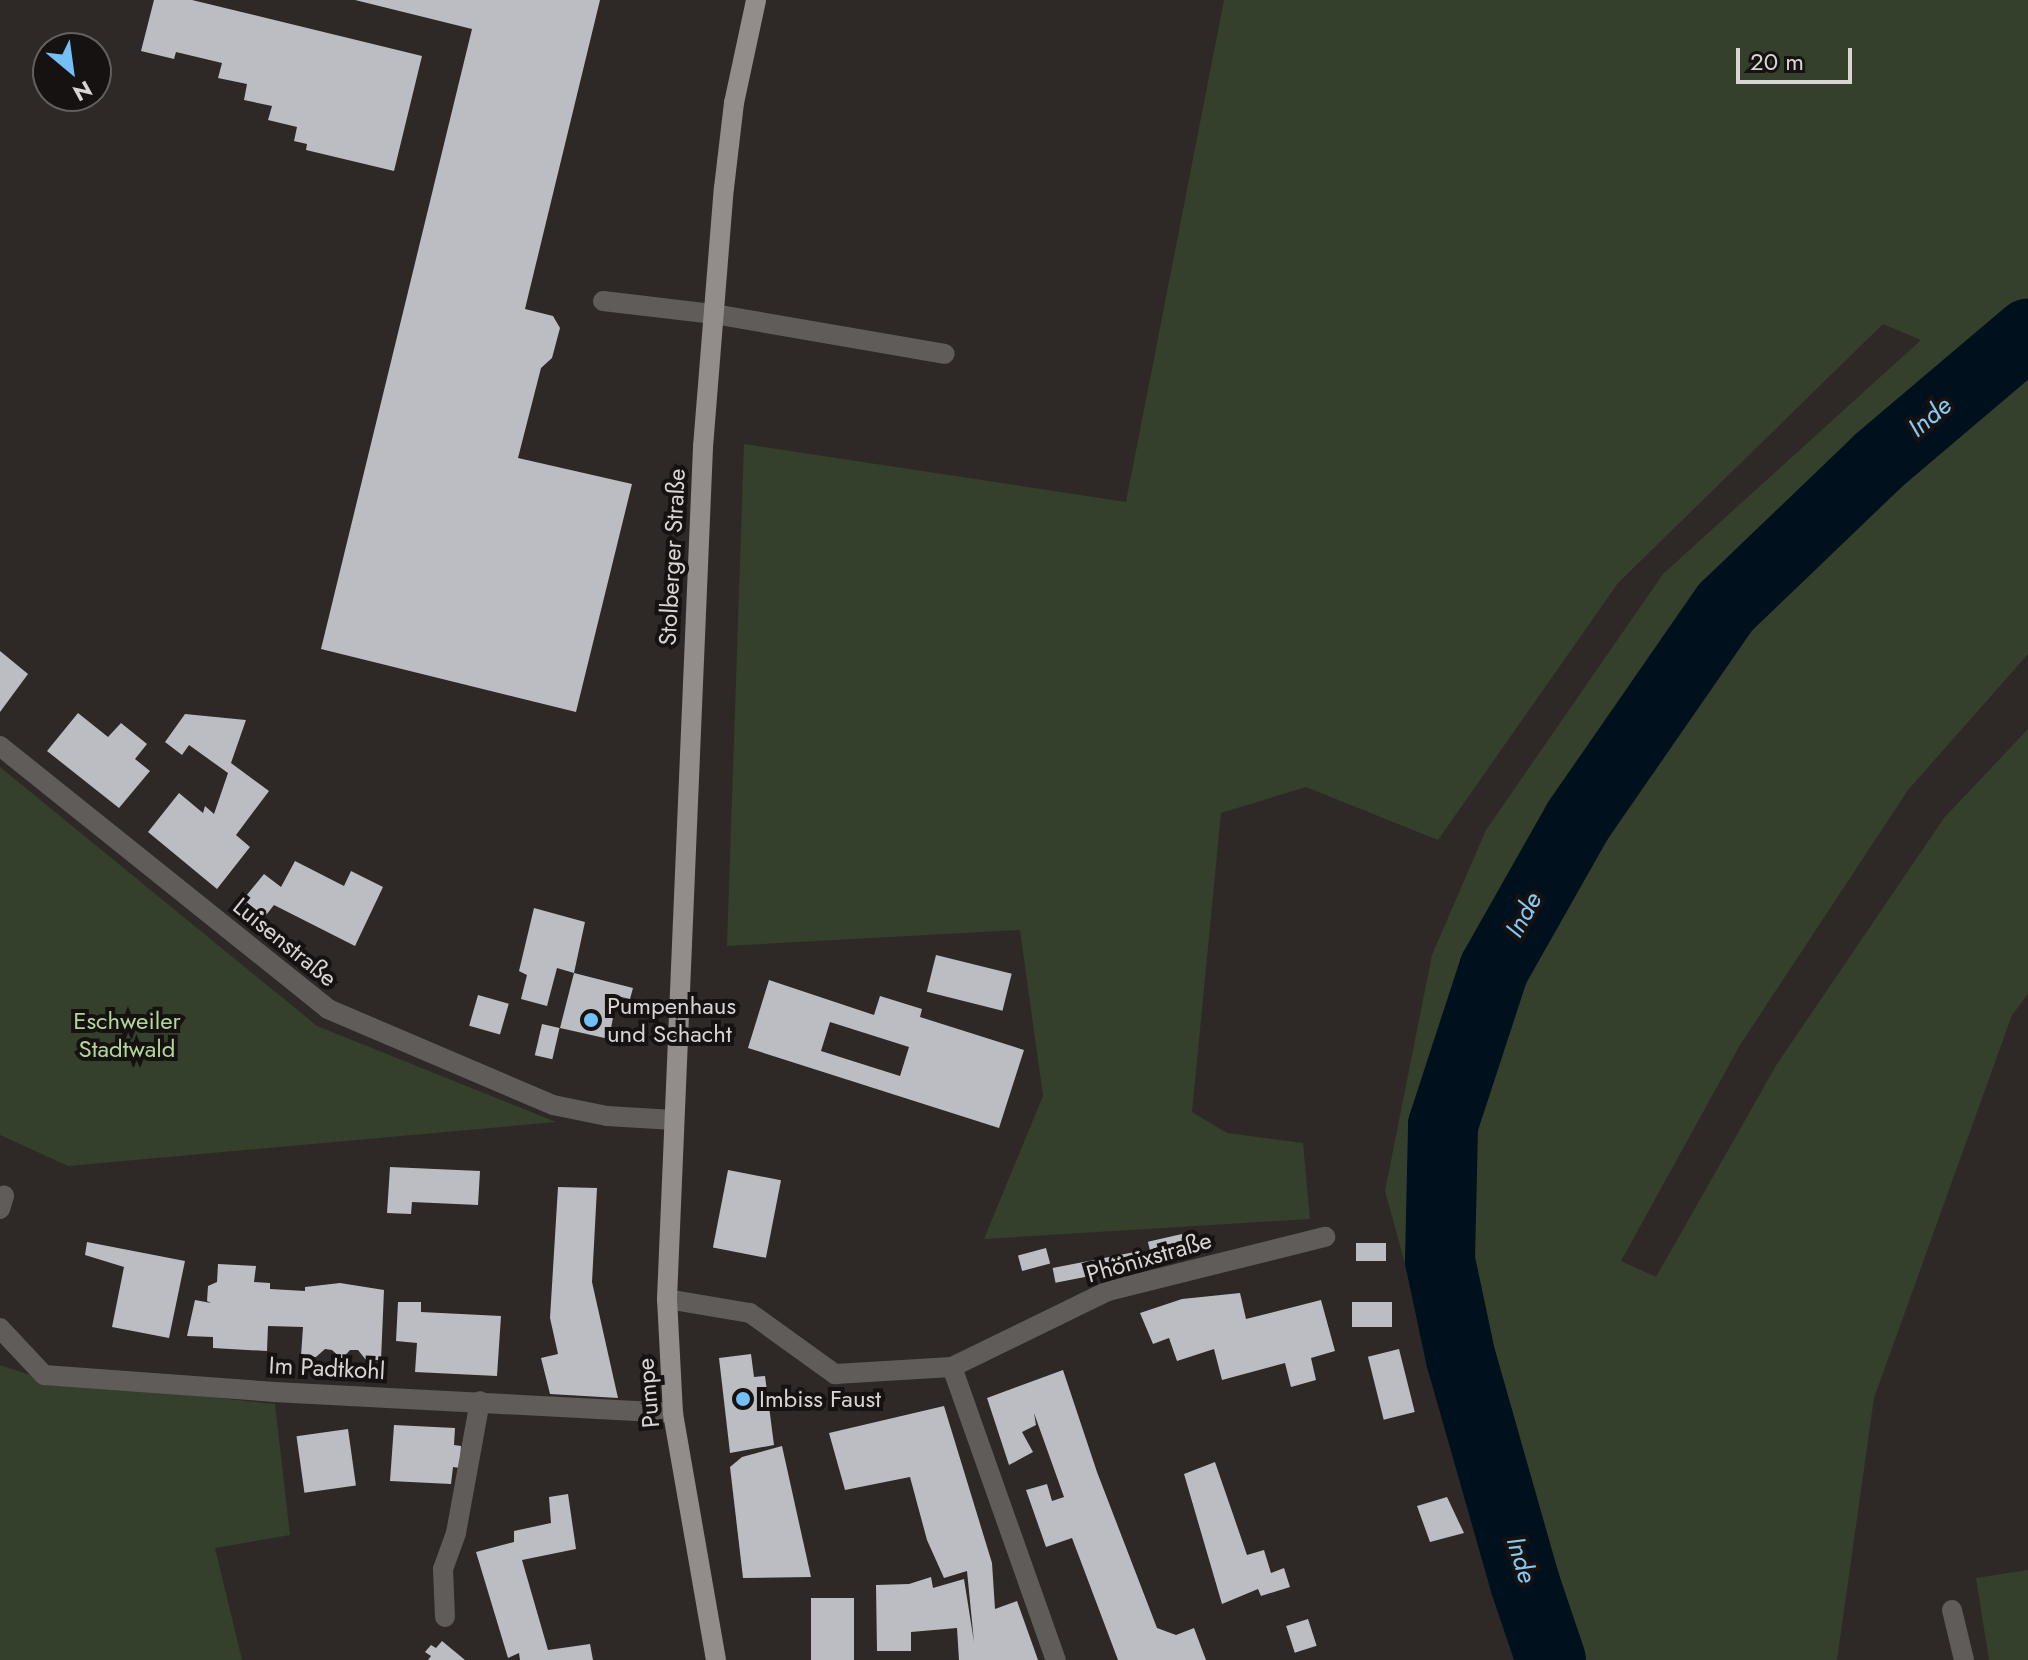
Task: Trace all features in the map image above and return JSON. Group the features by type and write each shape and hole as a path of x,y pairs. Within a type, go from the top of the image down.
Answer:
{"main road":[{"name":"Stolberger Straße","path":"674,1120 702,462 734,103 756,0"},
{"name":"Pumpe","path":"674,1120 667,1299 673,1413 716,1660"}],"street":[{"path":"603,301 714,314 945,354"},
{"name":"Luisenstraße","path":"0,746 328,1009 553,1105 607,1116 674,1120"},
{"name":"Phönixstraße","path":"667,1299 750,1313 835,1374 952,1367 1108,1291 1325,1237"},
{"name":"Im Padtkohl","path":"0,1328 44,1375 274,1392 673,1413"},
{"path":"952,1367 1056,1660"},
{"path":"445,1617 443,1569 456,1533 480,1401"},
{"path":"1952,1610 1964,1660"}],"green space":[{"path":"1224,0 2028,0 2028,654 1908,790 1740,1045 1621,1261 1656,1277 1777,1064 1944,818 2028,729 2028,994 2012,1015 1874,1398 1837,1660 1522,1660 1496,1591 1385,1191 1432,955 1486,830 1663,574 1921,340 1883,324 1618,583 1438,840 1306,787 1221,813 1192,1112 1227,1133 1303,1143 1310,1219 984,1239 1043,1096 1020,930 727,946 744,444 1126,502"},
{"name":"Eschweiler Stadtwald","path":"0,767 317,1026 556,1122 68,1166 0,1135"},
{"path":"0,1365 45,1380 275,1404 290,1535 215,1548 242,1660 0,1660"},
{"path":"2028,1570 2028,1660 1989,1660 1976,1578"}],"building":[{"path":"154,0 192,0 422,56 394,171 306,150 307,144 294,141 297,127 268,120 272,106 244,100 247,84 218,78 222,63 176,52 174,59 141,51"},
{"path":"355,0 600,0 525,309 553,316 560,328 552,358 541,368 518,458 632,484 576,712 321,649 472,29"},
{"path":"0,651 28,674 0,712"},
{"path":"78,713 108,737 121,723 147,744 135,759 150,771 119,808 47,751"},
{"path":"185,714 246,720 231,763 269,791 236,835 250,847 217,889 148,832 179,793 203,813 205,806 214,814 228,773 189,745 182,755 165,742"},
{"path":"295,861 344,886 351,871 383,887 355,946 274,905 263,919 241,902 264,874 281,887"},
{"path":"534,908 585,922 574,973 557,968 547,1006 521,999 527,975 519,971"},
{"path":"936,955 1012,974 1002,1011 927,992"},
{"path":"574,973 633,988 630,999 617,996 609,1039 560,1028"},
{"path":"769,980 874,1015 880,996 922,1009 920,1017 1024,1050 999,1128 748,1048","holes":["830,1022 909,1047 900,1076 821,1051"]},
{"path":"478,995 509,1004 500,1035 469,1026"},
{"path":"542,1024 560,1028 552,1059 535,1055"},
{"path":"390,1167 480,1171 478,1205 412,1202 411,1214 387,1213"},
{"path":"728,1170 781,1180 766,1258 713,1248"},
{"path":"558,1187 597,1188 592,1282 618,1398 550,1394 541,1358 558,1354 550,1318"},
{"path":"1182,1234 1187,1255 1153,1263 1148,1242"},
{"path":"87,1242 185,1261 169,1338 112,1327 124,1267 85,1255"},
{"path":"1356,1243 1386,1243 1386,1261 1356,1261"},
{"path":"1046,1248 1050,1263 1022,1271 1018,1256"},
{"path":"1140,1251 1143,1266 1055,1283 1053,1268"},
{"path":"218,1264 256,1266 254,1282 270,1283 270,1289 305,1291 305,1287 340,1283 384,1290 381,1360 366,1360 358,1350 350,1350 342,1359 332,1350 325,1349 316,1357 301,1356 303,1327 268,1326 267,1351 213,1348 213,1337 187,1336 195,1300 211,1303 207,1301 208,1286 217,1282"},
{"path":"1240,1293 1246,1319 1321,1300 1335,1351 1311,1358 1316,1380 1291,1387 1285,1363 1222,1380 1214,1349 1177,1361 1169,1338 1153,1344 1140,1313 1182,1299"},
{"path":"398,1302 421,1302 421,1312 501,1316 497,1376 415,1372 417,1343 396,1341"},
{"path":"1352,1302 1392,1302 1392,1327 1352,1327"},
{"path":"1399,1349 1415,1412 1384,1420 1368,1357"},
{"path":"751,1354 754,1377 765,1376 774,1445 730,1453 719,1358"},
{"path":"1063,1370 1097,1472 1157,1628 1176,1635 1194,1628 1206,1660 1118,1660 1072,1538 1046,1547 1026,1490 1047,1484 1052,1501 1064,1497 1034,1413 1036,1425 1022,1432 1033,1452 1009,1465 987,1398"},
{"path":"944,1406 992,1563 995,1609 1017,1601 1038,1660 959,1660 957,1628 911,1632 911,1651 877,1651 876,1585 909,1584 931,1577 933,1588 964,1579 974,1642 967,1571 944,1578 927,1540 910,1477 845,1490 829,1433"},
{"path":"394,1425 455,1428 454,1445 461,1446 460,1468 453,1467 451,1484 390,1481"},
{"path":"348,1429 356,1485 304,1493 297,1436"},
{"path":"782,1446 811,1577 743,1578 730,1467 742,1457"},
{"path":"1215,1462 1247,1555 1264,1550 1271,1573 1284,1568 1290,1587 1261,1596 1258,1589 1222,1604 1184,1474"},
{"path":"568,1494 576,1549 522,1560 548,1650 590,1644 593,1660 520,1660 519,1653 508,1658 476,1552 514,1542 514,1531 551,1523 549,1497"},
{"path":"1447,1497 1464,1533 1430,1542 1417,1506"},
{"path":"811,1598 854,1598 854,1660 811,1660"},
{"path":"1308,1619 1317,1646 1295,1653 1286,1626"},
{"path":"442,1641 465,1660 428,1660 431,1656 425,1652 431,1645 436,1648"}],"waterway":[{"name":"Inde","path":"1551,1660 1525,1583 1461,1359 1440,1260 1443,1125 1494,969 1579,819 1726,607 1878,461 2028,334"}],"place":[{"name":"Pumpenhaus und Schacht","path":"591,1020"},
{"name":"Imbiss Faust","path":"743,1399"}]}
